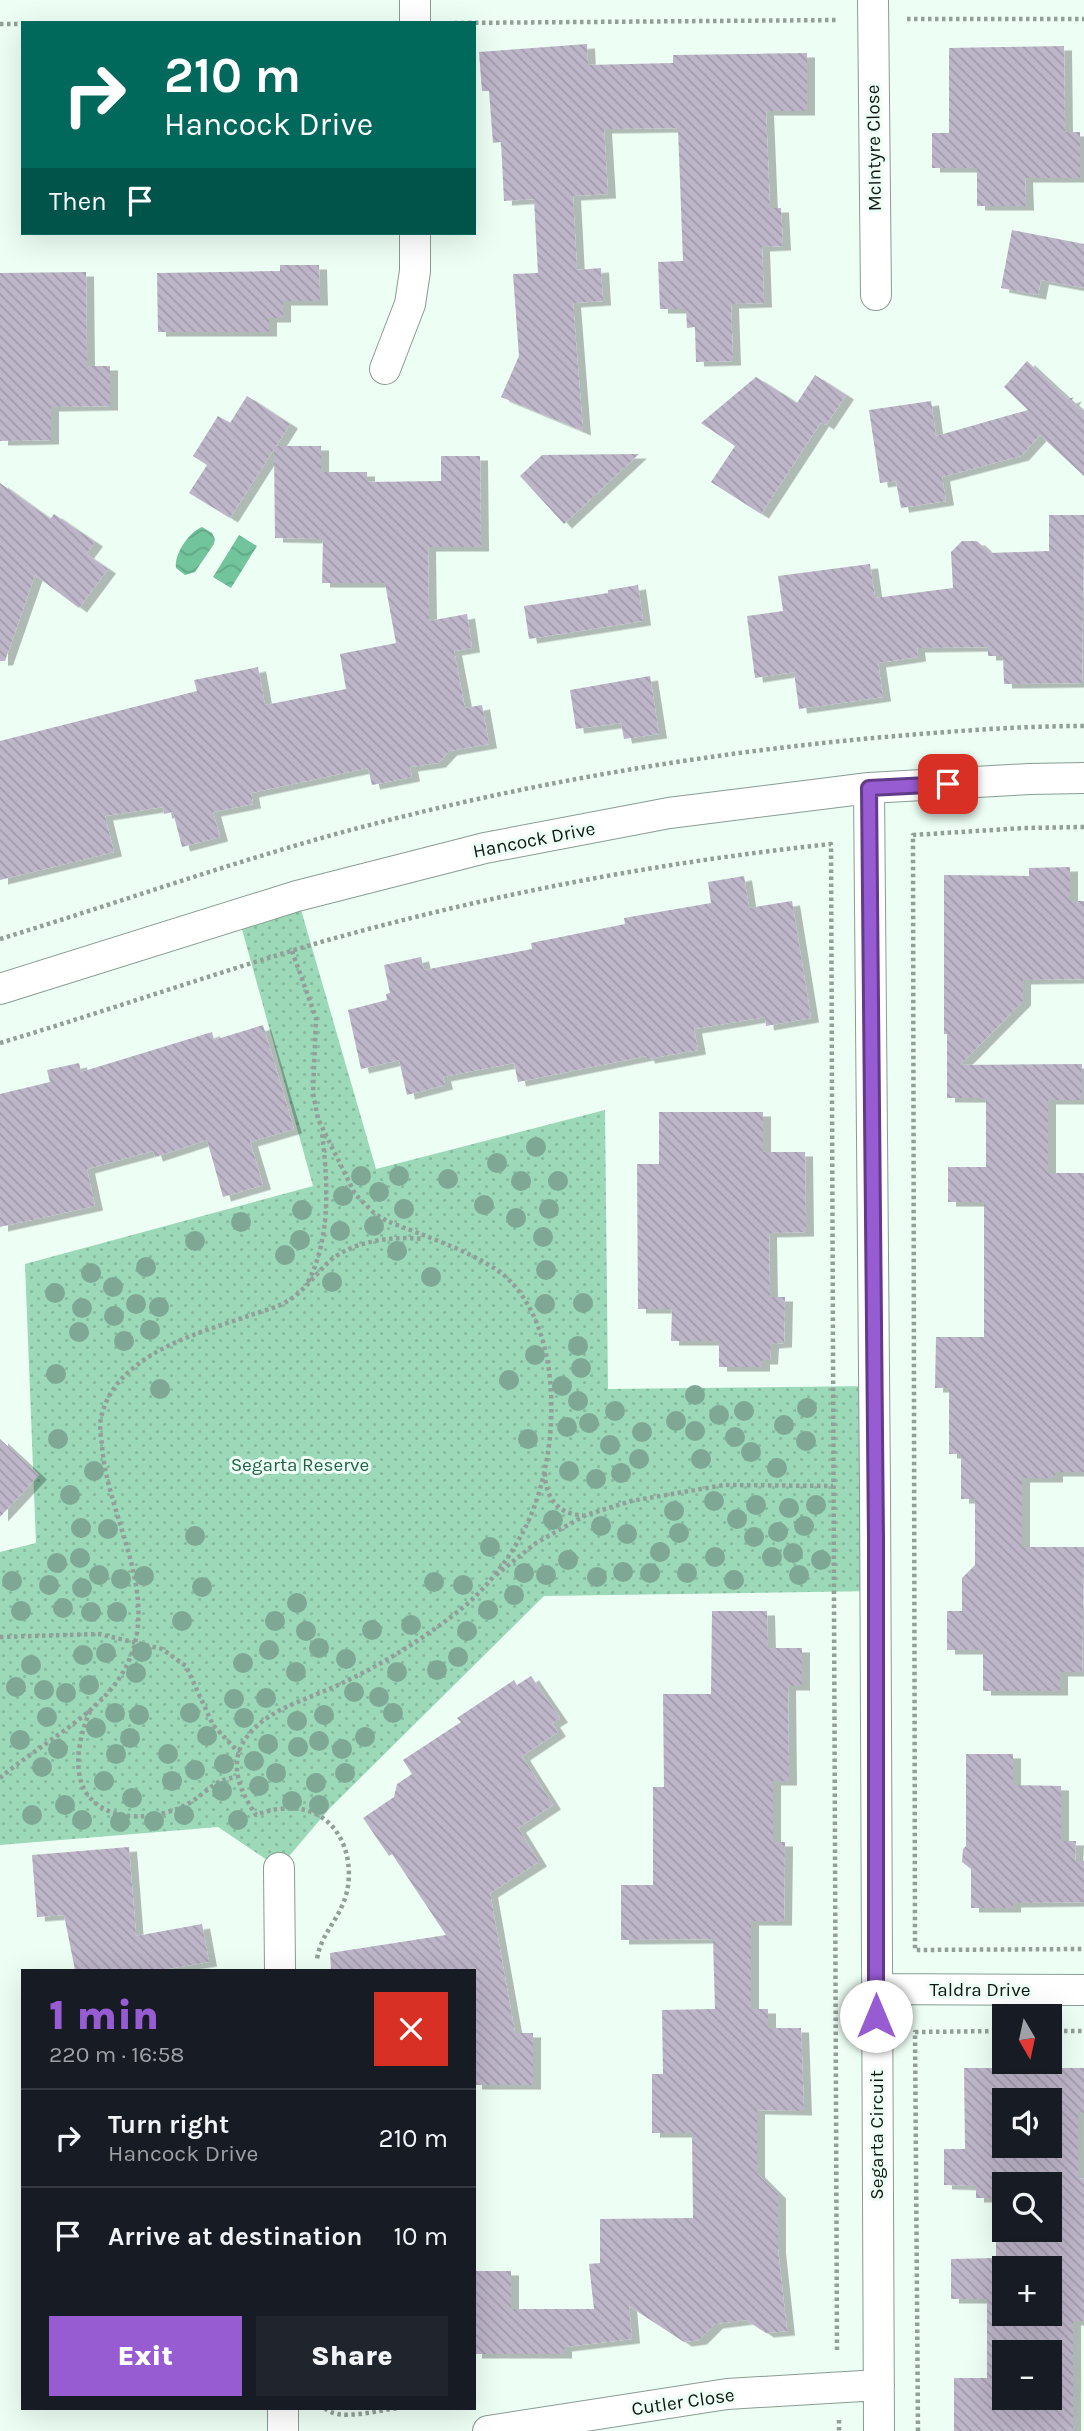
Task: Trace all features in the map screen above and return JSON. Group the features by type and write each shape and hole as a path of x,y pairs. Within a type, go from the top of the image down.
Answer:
{"street":[{"path":"415,0 415,21"},
{"name":"McIntyre Close","path":"873,0 876,295"},
{"path":"385,369 410,304 415,271 415,235"},
{"name":"Hancock Drive","path":"0,989 297,896 485,848 669,813 869,788 1084,778"},
{"name":"Segarta Circuit","path":"869,788 876,1501 879,2431"},
{"path":"279,1868 280,1969"},
{"name":"Taldra Drive","path":"876,1989 1084,1990"},
{"name":"Cutler Close","path":"488,2431 727,2394 879,2385"},
{"path":"283,2410 283,2431"}],"path":[{"path":"899,19 1084,19"},
{"path":"476,23 846,20"},
{"path":"0,24 21,24"},
{"path":"1084,827 913,835 915,1950 1084,1950"},
{"path":"0,1043 292,951 533,889 689,861 831,844 838,2362"},
{"path":"292,951 316,1018 313,1093 322,1130 327,1170 325,1220 315,1268 304,1289"},
{"path":"322,1130 355,1194 363,1203 387,1221 474,1258 509,1280 531,1309 544,1341 551,1374 551,1420 545,1465 523,1533 491,1579"},
{"path":"0,1778 90,1709 118,1679 137,1642 137,1588 128,1547 103,1468 100,1420 112,1390 131,1369 161,1349 284,1304 304,1289 332,1260 355,1247 397,1238 431,1240"},
{"path":"545,1465 547,1488 554,1503 566,1512 586,1515"},
{"path":"317,1969 319,1947 347,1892 348,1867 343,1843 331,1824 306,1810 276,1809 256,1815 242,1794 237,1777 239,1754 250,1732 262,1721 374,1667 413,1643 460,1610 491,1579 536,1543 586,1515 658,1495 724,1485 833,1486"},
{"path":"0,1637 99,1634 162,1649 186,1665 213,1725 239,1754"},
{"path":"90,1709 83,1726 80,1748 81,1780 94,1804 110,1813 139,1816 170,1811 191,1802 217,1782 237,1777"},
{"path":"918,2431 915,2032 992,2031"},
{"path":"1062,2031 1084,2031"},
{"path":"326,2410 336,2415 347,2415 383,2410"}],"green space":[{"name":"Segarta Reserve","path":"297,896 376,1169 605,1110 608,1389 875,1386 876,1591 544,1596 330,1808 279,1868 218,1827 0,1845 0,1552 36,1543 25,1264 313,1186 238,915"}],"water":[{"path":"202,527 212,533 214,544 195,572 185,575 176,568 177,556 188,538"},
{"path":"239,535 257,546 231,588 213,577"}],"building":[{"path":"587,44 588,65 673,63 673,55 807,53 807,111 766,111 770,208 781,208 783,246 762,247 764,303 731,304 733,361 696,362 695,327 687,328 686,309 660,309 658,262 683,261 678,128 604,129 608,194 573,196 577,270 601,268 603,301 573,303 583,431 501,397 519,356 513,274 538,273 534,199 504,201 501,142 493,143 489,91 482,91 479,52"},
{"path":"1064,46 1065,132 1080,132 1080,178 1025,178 1026,206 977,206 977,168 932,168 932,133 949,133 949,48"},
{"path":"1012,230 1084,244 1084,288 1041,280 1038,295 1001,288"},
{"path":"280,265 319,265 320,301 283,301 283,318 269,318 269,332 158,332 157,273 280,271"},
{"path":"86,272 87,366 110,366 110,406 51,407 51,440 0,441 0,273"},
{"path":"1027,361 1068,399 1074,397 1071,401 1084,413 1084,476 1040,435 1021,456 942,477 946,501 901,508 896,481 880,483 869,410 931,401 936,436 1028,410 1004,387"},
{"path":"815,375 846,395 826,425 821,422 761,514 711,482 735,446 701,423 756,377 797,403"},
{"path":"247,396 290,424 276,446 321,446 321,472 367,472 367,482 441,481 441,456 480,456 481,547 428,547 429,621 467,614 472,648 454,651 465,708 482,705 489,744 449,751 438,763 410,767 412,777 372,785 368,768 251,793 253,804 213,812 220,837 182,847 173,812 164,814 163,807 105,816 114,852 0,880 0,741 197,691 194,680 258,667 265,705 346,689 340,654 396,643 385,583 322,583 323,539 275,538 274,449 230,518 189,493 207,465 193,456 218,416 230,423"},
{"path":"639,454 564,524 520,476 542,455"},
{"path":"0,483 50,519 54,514 95,542 86,554 108,569 79,608 35,575 5,661 0,661"},
{"path":"1049,515 1084,515 1082,683 1004,684 1003,656 988,656 988,647 917,648 918,657 878,663 883,697 799,709 794,672 755,678 747,616 783,611 778,576 870,564 875,598 953,588 951,552 962,541 977,541 990,553 1049,551"},
{"path":"638,585 643,621 529,639 524,606 608,593 608,590"},
{"path":"650,676 659,734 624,739 621,723 576,729 570,690"},
{"path":"1070,867 1070,901 1084,901 1084,979 1023,980 1023,1001 960,1065 1082,1064 1082,1100 1048,1100 1048,1173 1084,1173 1084,1472 1055,1472 1055,1478 1022,1478 1022,1547 1084,1547 1082,1672 1060,1672 1060,1691 983,1691 983,1650 947,1650 947,1611 962,1611 962,1578 975,1565 975,1499 961,1499 961,1454 949,1454 949,1388 935,1388 936,1337 984,1337 984,1202 948,1202 948,1167 986,1167 986,1098 947,1098 947,1034 944,1034 944,875 1029,876 1029,868"},
{"path":"744,876 749,908 792,901 811,1018 766,1026 765,1017 694,1029 698,1050 647,1059 646,1056 518,1082 514,1063 443,1077 445,1085 407,1095 399,1060 361,1069 348,1010 387,1000 386,994 390,993 384,965 421,957 424,970 532,949 531,943 625,924 624,918 711,903 708,882"},
{"path":"263,1025 294,1129 250,1142 263,1185 223,1197 207,1140 155,1157 153,1151 87,1169 95,1206 0,1227 0,1094 50,1082 47,1070 79,1063 81,1072 212,1032 214,1040"},
{"path":"659,1112 763,1112 763,1152 805,1152 806,1232 769,1233 770,1297 785,1297 784,1343 771,1344 770,1360 762,1360 762,1367 719,1367 719,1341 671,1341 672,1309 638,1309 637,1164 659,1164"},
{"path":"0,1439 39,1475 0,1517"},
{"path":"712,1611 767,1611 768,1648 802,1648 802,1686 788,1686 789,1781 773,1781 773,1842 785,1842 784,1921 751,1921 751,2009 768,2009 768,2028 801,2028 804,2111 757,2110 757,2173 778,2194 778,2249 787,2331 766,2333 746,2320 715,2324 699,2340 684,2342 629,2306 632,2339 564,2347 564,2354 476,2354 476,2271 511,2271 511,2309 594,2309 589,2264 600,2263 600,2219 693,2218 692,2133 652,2133 652,2074 663,2074 662,2010 715,2009 713,1939 621,1940 621,1885 653,1885 653,1787 664,1787 663,1694 711,1694"},
{"path":"531,1676 560,1718 552,1723 558,1732 522,1756 553,1805 518,1828 539,1862 490,1893 515,2033 533,2033 533,2085 476,2085 476,1969 331,1969 330,1953 446,1935 392,1854 389,1856 363,1818 394,1797 397,1784 412,1774 403,1760 461,1722 457,1718 514,1680 517,1685"},
{"path":"966,1754 1013,1754 1013,1785 1061,1786 1061,1841 1076,1841 1075,1861 1084,1861 1084,1902 1013,1903 1013,1908 971,1908 971,1869 962,1862 963,1849 966,1846"},
{"path":"129,1847 136,1936 202,1924 209,1962 167,1969 75,1969 64,1915 37,1917 32,1855"},
{"path":"964,2068 992,2068 992,2074 1062,2074 1062,2068 1084,2068 1084,2113 1078,2113 1078,2178 1084,2179 1084,2321 1073,2321 1073,2431 954,2431 954,2378 987,2378 987,2299 951,2299 951,2259 992,2258 992,2326 1062,2326 1062,2256 996,2256 996,2242 1062,2242 1062,2172 992,2172 992,2198 976,2198 976,2186 944,2185 944,2149 965,2149"}],"route":[{"path":"876,2016 876,1539 869,788 948,784"}]}
